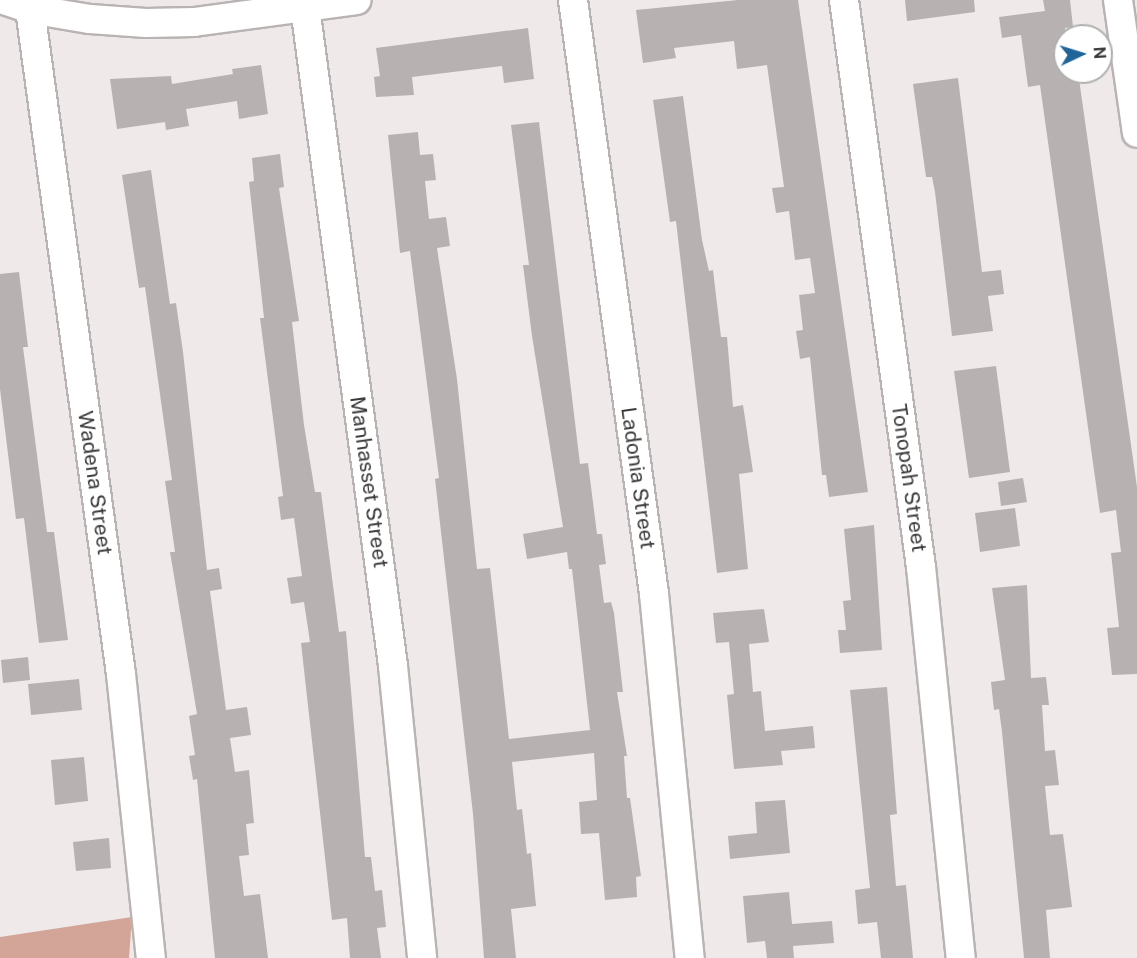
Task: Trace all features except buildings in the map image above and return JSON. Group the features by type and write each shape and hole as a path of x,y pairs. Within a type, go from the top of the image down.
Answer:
{"street":[{"path":"17,5 146,24 357,0"},
{"name":"Ladonia Street","path":"573,0 654,594 690,958"},
{"name":"Tonopah Street","path":"844,0 921,567 960,958"},
{"path":"1118,0 1137,133"},
{"name":"Wadena Street","path":"17,5 121,674 151,958"},
{"name":"Manhasset Street","path":"305,7 393,666 422,958"}],"shaded area":[{"path":"132,917 129,958 0,958 0,937"}]}
